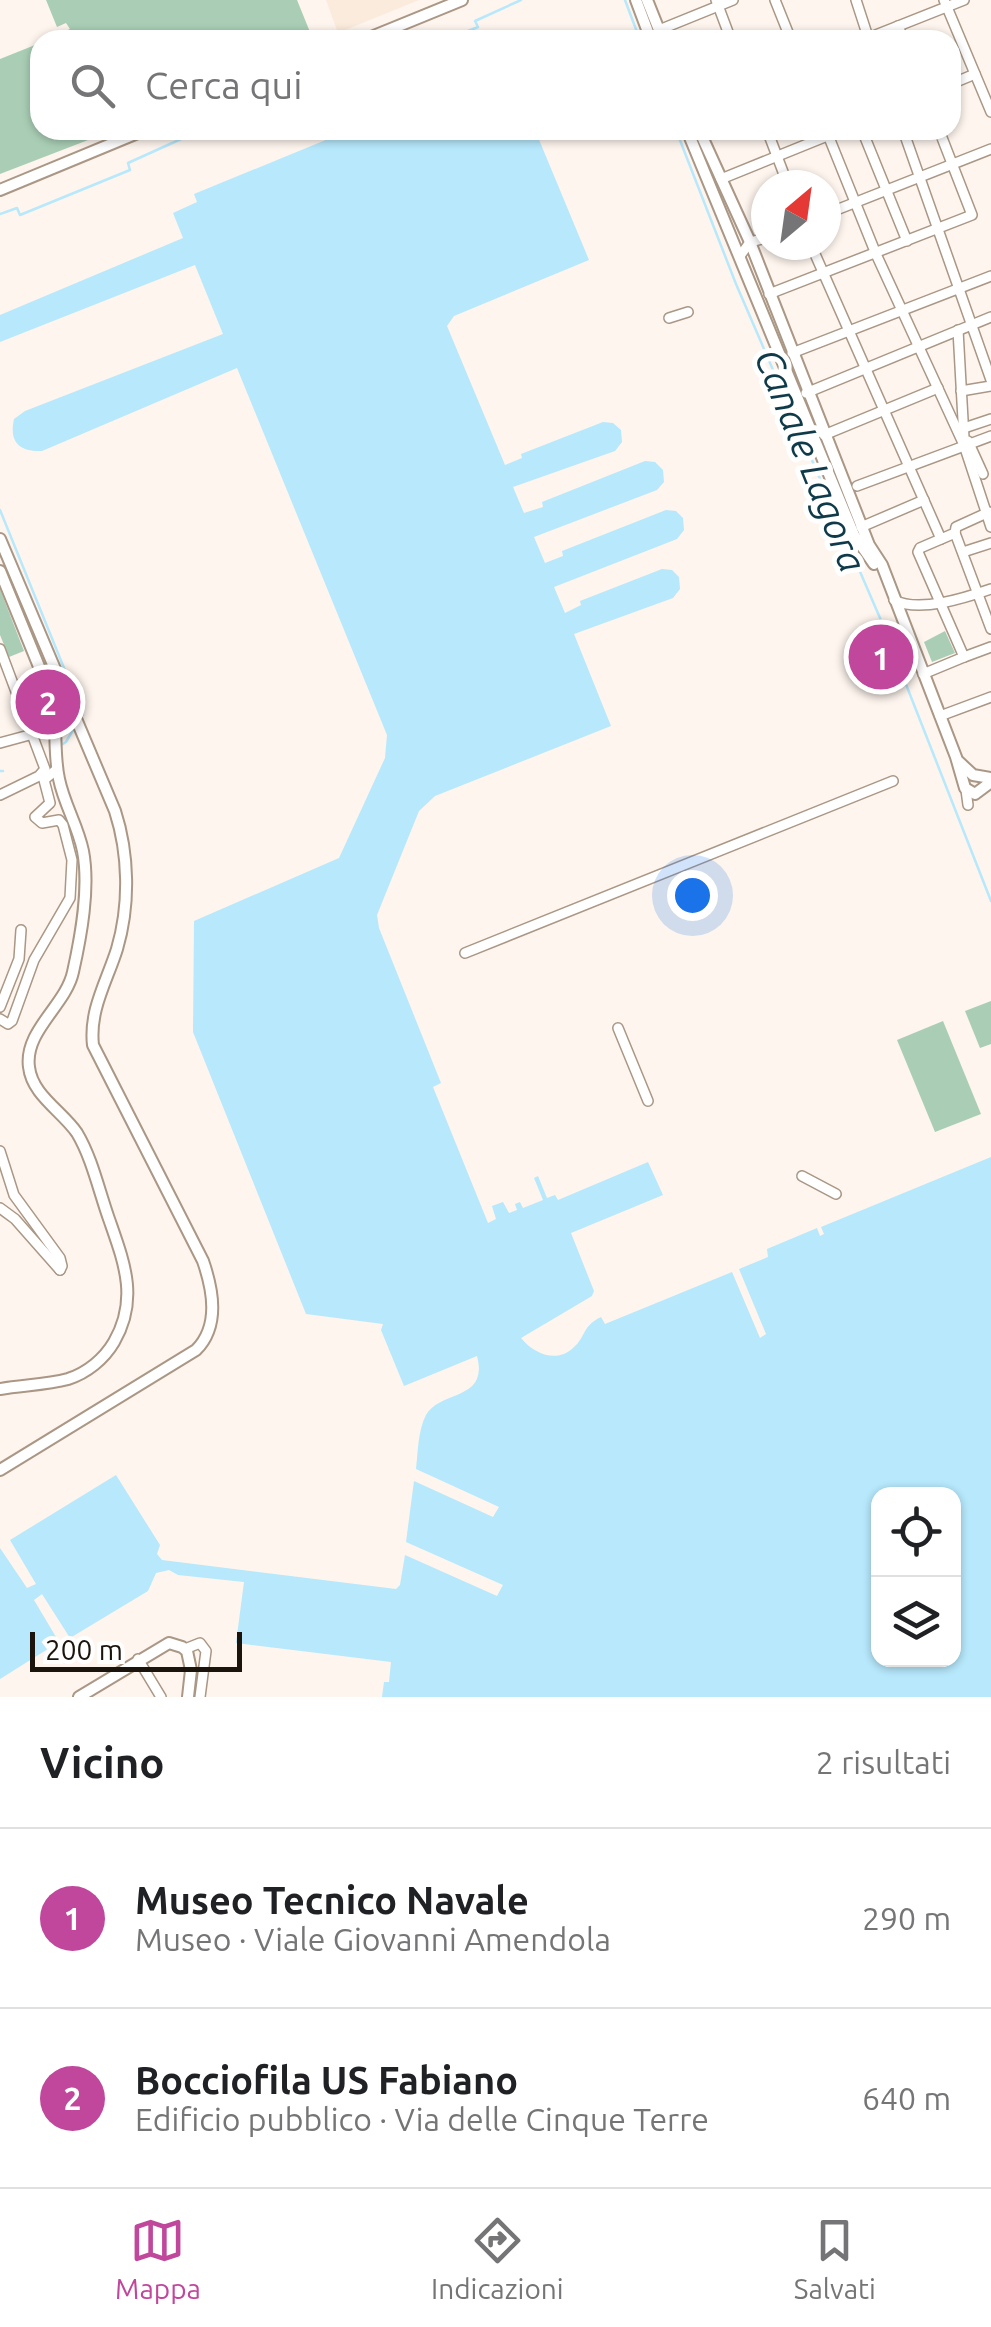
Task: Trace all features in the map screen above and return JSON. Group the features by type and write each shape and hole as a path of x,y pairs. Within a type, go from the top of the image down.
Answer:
{"main road":[{"path":"388,30 462,0"},
{"path":"636,0 654,30"},
{"path":"647,0 656,30"},
{"path":"0,190 121,140"},
{"path":"690,140 854,535 883,574"},
{"path":"704,140 750,242 806,393 956,757 978,783"},
{"path":"0,539 115,811 125,848 120,936 93,1019 93,1045 203,1261 211,1287 212,1313 206,1338 196,1350 0,1470"},
{"path":"0,572 56,714 57,769 84,853 86,878 72,976 58,1006 34,1040 29,1066 38,1089 83,1145 122,1258 130,1304 110,1350 90,1368 65,1380 0,1388"},
{"path":"79,1697 164,1644 185,1649 191,1670 188,1697"}],"street":[{"path":"670,30 717,3 733,0"},
{"path":"775,0 787,30"},
{"path":"856,0 864,30"},
{"path":"888,30 946,3 964,0"},
{"path":"717,3 727,30"},
{"path":"946,3 957,30"},
{"path":"898,26 900,30"},
{"path":"961,40 991,112"},
{"path":"961,80 975,74"},
{"path":"771,140 783,170"},
{"path":"721,179 812,140"},
{"path":"830,140 876,254 983,474 979,490 991,527"},
{"path":"866,140 907,241"},
{"path":"907,140 991,383 962,390"},
{"path":"769,294 972,215 943,140"},
{"path":"841,208 991,149"},
{"path":"740,256 750,242"},
{"path":"816,260 941,539"},
{"path":"792,352 991,276"},
{"path":"669,318 688,312"},
{"path":"806,393 991,318"},
{"path":"958,330 965,438"},
{"path":"824,435 938,388"},
{"path":"856,486 965,438 991,418"},
{"path":"965,438 991,436"},
{"path":"979,490 991,486"},
{"path":"862,527 924,500"},
{"path":"989,512 956,527 955,533 991,630"},
{"path":"955,533 918,552 964,657"},
{"path":"963,552 991,542"},
{"path":"894,600 903,605 953,602 991,589"},
{"path":"901,618 928,604"},
{"path":"923,674 991,647"},
{"path":"0,649 45,765 44,772 0,795"},
{"path":"940,716 991,697"},
{"path":"0,743 33,734"},
{"path":"0,1019 8,1024 12,1021 34,960 70,898 72,860 63,825 59,820 42,823 35,816 50,803 44,780 57,769"},
{"path":"465,952 893,781"},
{"path":"0,1007 19,958 20,930"},
{"path":"618,1028 648,1101"},
{"path":"0,1150 14,1195 60,1258 61,1270 54,1268 8,1212 0,1208"},
{"path":"802,1176 836,1194"},
{"path":"185,1649 200,1643 206,1651 200,1697"},
{"path":"138,1660 160,1697"}],"shaded area":[{"path":"326,0 419,0 345,30 337,30"}],"green space":[{"path":"46,0 297,0 309,30 68,30 66,23 57,27"},
{"path":"30,47 30,140 88,140 0,174 0,59"},
{"path":"0,589 24,651 9,657 0,635"},
{"path":"945,631 955,653 932,662 924,642"},
{"path":"991,1001 991,1044 980,1048 965,1011"},
{"path":"943,1021 981,1114 935,1132 897,1040"}],"water":[{"path":"326,140 539,140 589,260 454,316 447,326 505,465 522,458 521,454 603,422 613,423 621,430 622,442 615,451 513,487 524,513 645,461 655,462 663,470 664,482 657,490 534,537 545,563 563,556 562,551 666,510 676,511 683,518 684,530 677,539 554,587 565,613 581,605 580,601 662,569 672,570 679,577 680,589 673,598 574,634 611,726 435,796 419,811 377,915 379,928 441,1083 433,1087 488,1223 496,1219 492,1206 503,1202 509,1213 517,1210 515,1204 520,1202 523,1208 543,1200 534,1178 538,1176 547,1198 555,1195 558,1200 648,1162 663,1195 571,1233 594,1291 592,1296 521,1338 545,1355 566,1353 590,1324 601,1317 605,1324 732,1272 760,1338 766,1334 739,1269 768,1257 767,1249 817,1228 820,1236 824,1234 821,1227 991,1157 991,1697 382,1697 384,1682 389,1682 391,1662 236,1643 244,1582 178,1575 169,1570 156,1573 148,1591 70,1638 42,1594 34,1600 59,1642 0,1679 0,1548 27,1588 36,1584 10,1540 116,1475 160,1545 157,1554 162,1560 396,1589 405,1555 497,1596 503,1585 406,1542 414,1481 493,1517 499,1507 416,1469 426,1415 433,1407 470,1388 479,1370 477,1356 404,1386 381,1330 383,1324 306,1314 193,1032 194,921 339,858 385,758 387,735 237,368 42,451 27,450 17,444 13,434 14,419 25,411 223,334 195,265 0,342 0,315 183,238 173,213 197,202 194,194"}],"waterway":[{"path":"471,30 478,27 475,21 521,0"},
{"name":"Canale Lagora","path":"625,0 636,30"},
{"path":"0,214 17,208 20,215 130,170 128,163 179,140"},
{"name":"Canale Lagora","path":"680,140 736,284 880,618 991,901"},
{"path":"0,510 83,715"},
{"path":"58,747 73,730"}],"place":[{"name":"Museo Tecnico Navale","path":"881,657"},
{"name":"Bocciofila US Fabiano","path":"48,702"}]}
